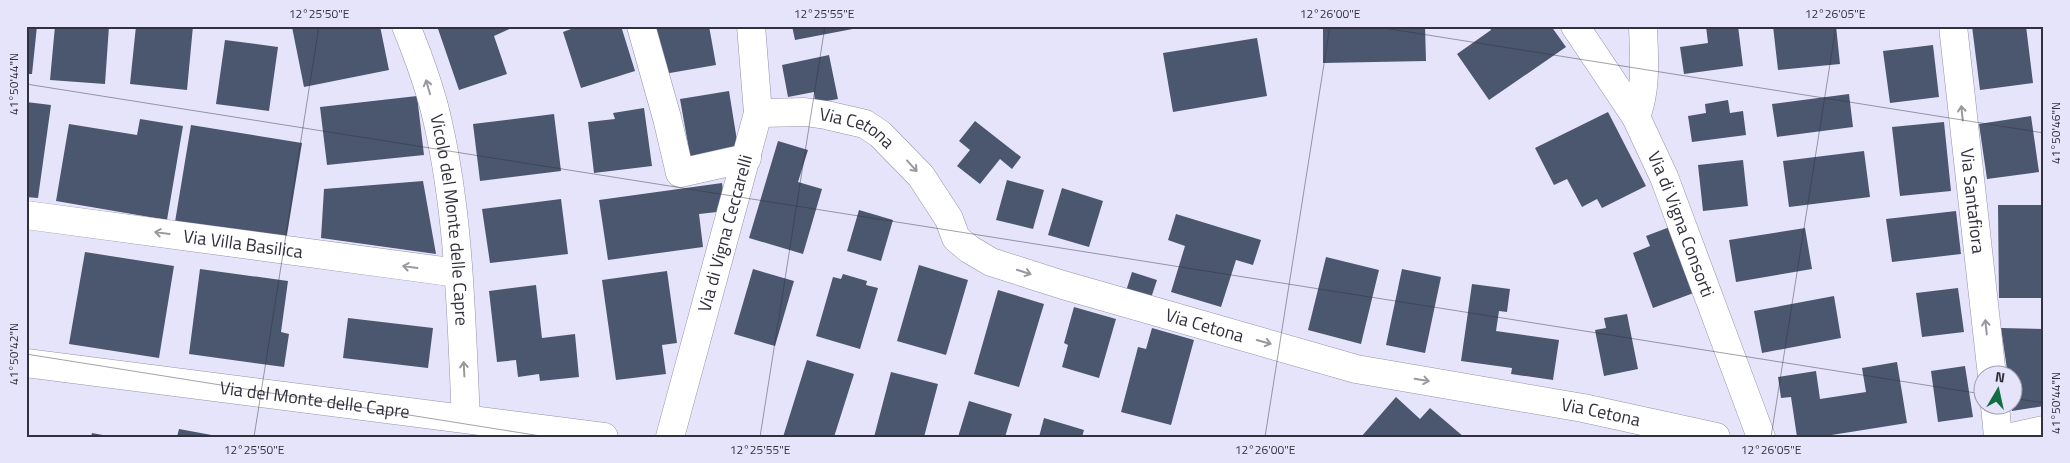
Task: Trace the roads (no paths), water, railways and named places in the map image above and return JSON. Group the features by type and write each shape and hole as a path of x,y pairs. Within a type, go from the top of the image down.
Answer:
{"street":[{"name":"Vicolo del Monte delle Capre","path":"406,26 424,74 438,123 446,167 458,273 466,418"},
{"path":"641,26 667,118 680,173 747,158"},
{"name":"Via di Vigna Ceccarelli","path":"670,437 758,113 751,26"},
{"name":"Via di Vigna Consorti","path":"1575,26 1636,117 1664,177 1761,437"},
{"path":"1636,117 1643,84 1643,26"},
{"name":"Via Santafiora","path":"1953,26 1991,366"},
{"name":"Via Cetona","path":"758,113 805,112 865,124 896,148 921,176 949,220 956,238 969,249 991,262 1063,285 1356,369 1583,408 1716,437"},
{"name":"Via Villa Basilica","path":"26,215 458,273"},
{"name":"Via del Monte delle Capre","path":"26,363 604,437"},
{"path":"1996,416 1998,437"},
{"path":"2012,437 2044,430"}]}
